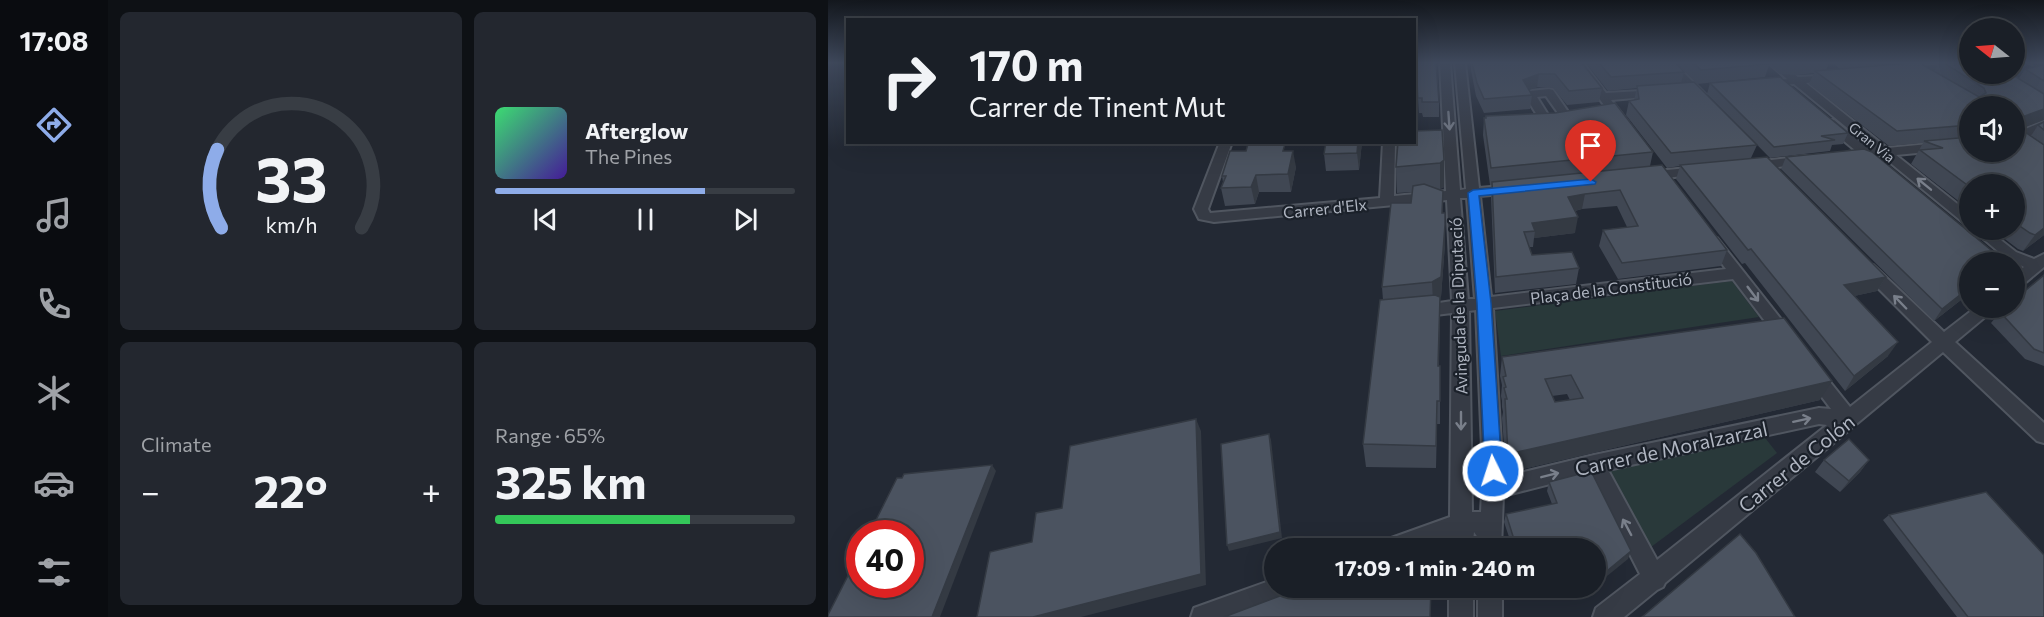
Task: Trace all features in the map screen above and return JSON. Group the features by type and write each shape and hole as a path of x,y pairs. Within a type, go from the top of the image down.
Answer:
{"street":[{"name":"Avinguda de la Diputació","path":"1453,92 1454,195 1460,306 1461,538"},
{"name":"Avinguda de la Diputació","path":"1461,92 1472,127 1473,193 1484,303 1493,489 1490,538"},
{"path":"1549,92 1572,118 1540,121 1530,94 1549,92"},
{"path":"1600,92 1629,131"},
{"path":"1604,97 1663,92"},
{"path":"1686,92 1710,106"},
{"name":"Gran Via","path":"1793,92 1903,184"},
{"name":"Gran Via","path":"1809,92 1959,212"},
{"path":"1600,115 1616,113"},
{"path":"2025,134 2044,125"},
{"name":"Carrer d'Elx","path":"1225,144 1201,209 1204,216 1214,218 1523,188"},
{"path":"1387,202 1389,144"},
{"path":"1739,167 1959,145"},
{"path":"2025,147 2029,150"},
{"path":"1750,148 1783,181"},
{"path":"1649,157 1676,193"},
{"path":"1636,177 1717,170"},
{"path":"1703,229 1793,346"},
{"path":"1992,240 2011,255 2039,262"},
{"path":"1856,257 1922,325 1944,341 2044,435"},
{"path":"2025,273 2039,262"},
{"name":"Plaça de la Constitució","path":"1407,313 1737,273"},
{"name":"Carrer de Colón","path":"1605,617 1655,579 1973,318"},
{"path":"1756,332 1779,328"},
{"path":"1806,364 1849,419"},
{"path":"1486,369 1510,365"},
{"name":"Carrer de Moralzarzal","path":"1493,489 1594,464 1819,416 1849,419"},
{"path":"1594,464 1655,579"},
{"path":"1421,538 1461,523 1479,521 1488,538"},
{"path":"1203,617 1264,595"},
{"path":"1461,598 1461,617"},
{"path":"1490,598 1490,617"}],"shaded area":[{"path":"1732,281 1759,317 1501,356 1495,311"},
{"path":"1762,434 1777,453 1647,550 1602,467"}],"building":[{"path":"1418,92 1438,92 1439,102 1422,102 1422,98 1418,98"},
{"path":"1481,92 1530,92 1532,95 1484,99"},
{"path":"1638,92 1704,92 1757,145 1671,153 1629,101 1639,99"},
{"path":"1719,92 1798,92 1848,133 1821,136 1835,140 1774,147"},
{"path":"1843,92 1970,92 1977,96 1959,96 1959,126 1897,131"},
{"path":"1986,92 2040,92 2044,94 2044,109 2025,116 2025,96 1981,96"},
{"path":"1615,103 1653,152 1491,168 1484,118 1486,116 1555,113"},
{"path":"2044,122 2044,130 2038,125"},
{"path":"1442,130 1444,160 1440,163 1396,167 1398,144 1416,144 1416,131"},
{"path":"2025,132 2044,145 2044,228 2035,235 2025,230 2025,174 1959,174 1959,179 1920,150 1943,148 1924,141 1959,138 1959,162 2025,162"},
{"path":"1248,144 1285,144 1283,151 1293,151 1288,174 1256,175 1251,187 1221,188 1226,176 1222,176 1230,151 1246,151"},
{"path":"1326,144 1358,144 1357,153 1324,154"},
{"path":"1864,149 1872,152 1959,224 1959,240 1979,240 1993,252 1959,252 1959,296 1942,309 1786,157"},
{"path":"1767,157 1886,277 1844,285 1898,342 1854,376 1680,165"},
{"path":"1662,165 1727,250 1622,263 1603,230 1638,226 1620,190 1585,194 1568,197 1578,217 1532,223 1535,231 1524,232 1532,255 1572,252 1579,268 1496,277 1492,182"},
{"path":"1424,184 1443,191 1442,213 1445,213 1445,225 1441,277 1432,282 1382,287 1391,203 1411,203 1413,186"},
{"path":"2044,275 2044,353 2034,349 2006,318 2025,318 2025,291"},
{"path":"1435,295 1440,297 1438,366 1440,366 1440,401 1437,401 1436,446 1363,444 1380,300"},
{"path":"1784,318 1832,381 1508,454 1505,399 1507,399 1503,377 1506,376 1502,357","holes":["1571,375 1583,398 1555,402 1545,379"]},
{"path":"1196,419 1201,574 1033,617 977,617 990,552 1032,542 1036,513 1062,508 1070,446"},
{"path":"1269,434 1280,532 1227,545 1221,444"},
{"path":"1849,439 1869,460 1849,481 1824,460"},
{"path":"992,465 932,617 828,617 846,580 846,598 924,598 924,520 876,520 897,478 902,478 904,474"},
{"path":"1591,471 1631,551 1606,572 1606,538 1514,538 1506,514 1557,503 1549,482"},
{"path":"1986,492 2044,555 2044,617 1968,617 1889,515"},
{"path":"1740,534 1756,553 1795,617 1642,617"},
{"path":"1274,598 1431,598 1430,617 1224,617"}],"route":[{"path":"1493,471 1484,303 1473,193 1591,182"}]}
